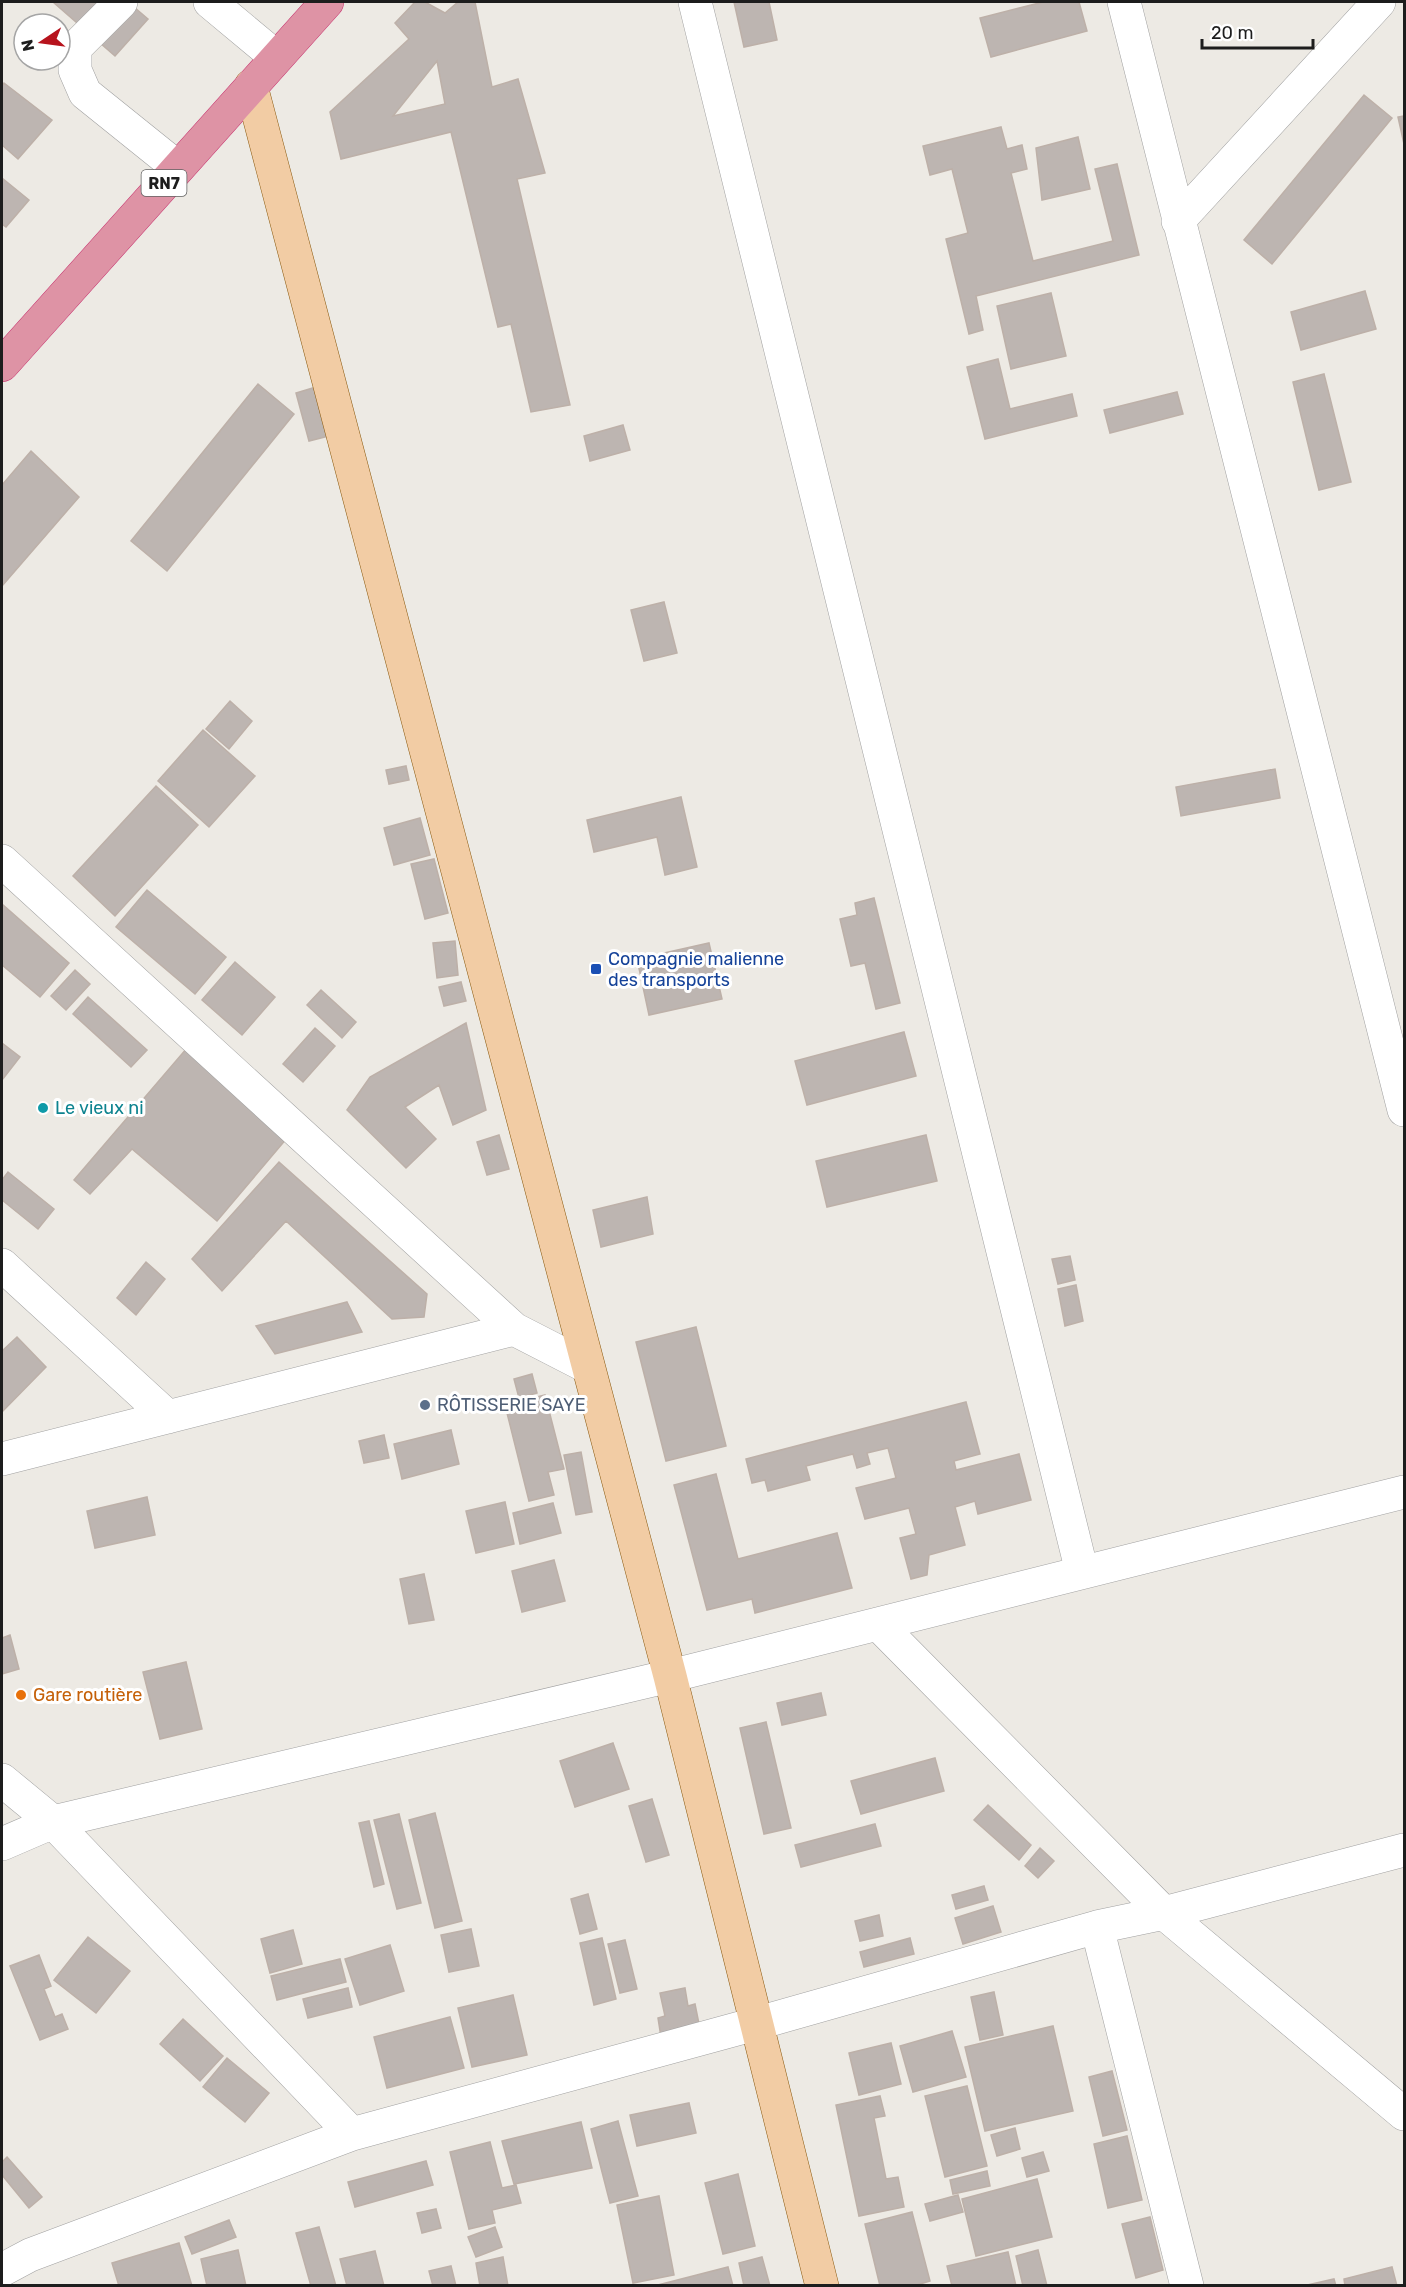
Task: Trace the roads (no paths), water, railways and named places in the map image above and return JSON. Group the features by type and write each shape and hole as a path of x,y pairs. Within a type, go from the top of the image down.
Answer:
{"highway":[{"name":"RN7","path":"2,364 327,2"}],"main road":[{"path":"251,86 670,1676 822,2286"}],"street":[{"path":"121,2 75,48 75,70 85,93 177,167"},
{"path":"210,2 276,57"},
{"path":"695,2 1082,1572"},
{"path":"1124,2 1403,1100"},
{"path":"1178,221 1379,2"},
{"path":"2,861 514,1329 588,1367"},
{"path":"2,1265 168,1417"},
{"path":"2,1459 514,1329"},
{"path":"2,1844 53,1822 670,1676 1404,1492"},
{"path":"878,1624 1164,1913 1404,2114"},
{"path":"2,1780 53,1822 352,2134"},
{"path":"2,2270 30,2255 352,2134 755,2024 1097,1927 1164,1913 1404,1850"},
{"path":"1097,1927 1187,2286"}],"place":[{"name":"Compagnie malienne des transports","path":"596,969"},
{"name":"Le vieux ni","path":"43,1108"},
{"name":"RÔTISSERIE SAYE","path":"425,1405"},
{"name":"Gare routière","path":"21,1695"}]}
